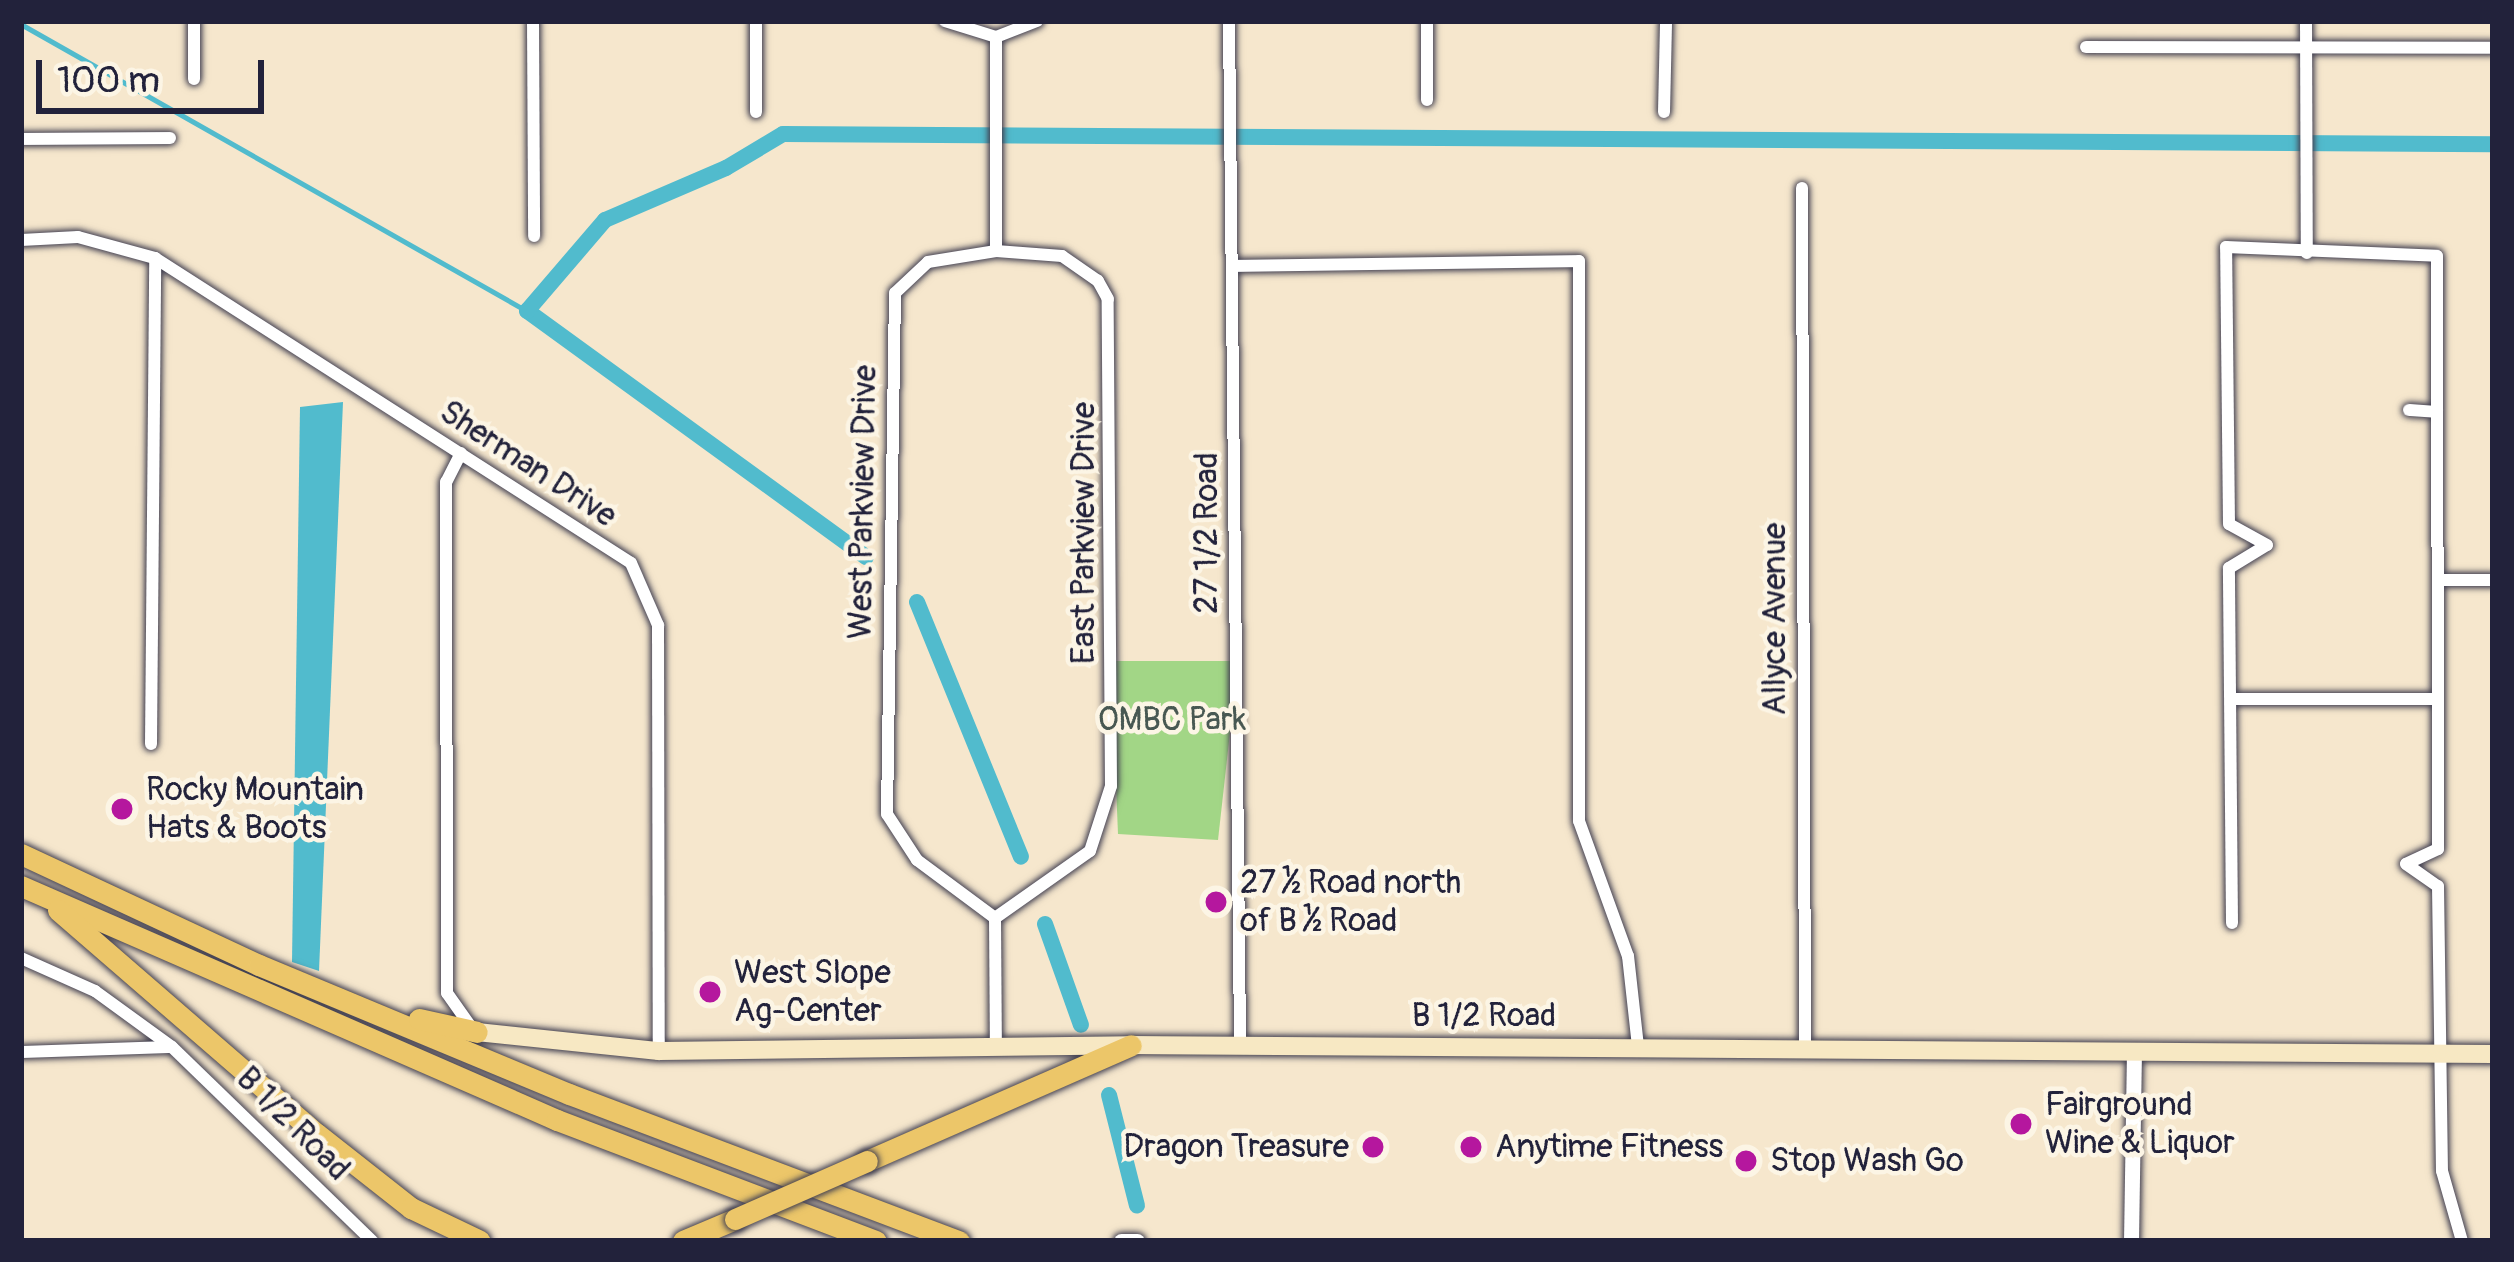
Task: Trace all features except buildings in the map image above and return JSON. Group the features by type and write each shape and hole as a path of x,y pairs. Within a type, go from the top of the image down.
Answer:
{"highway":[{"path":"21,854 259,965 569,1094 959,1241"},
{"path":"21,886 513,1102 876,1241"},
{"path":"58,903 58,914 178,1006 317,1134 411,1208 480,1241"},
{"path":"259,965 477,1032"},
{"path":"683,1241 1131,1045"}],"main road":[{"name":"B 1/2 Road","path":"477,1032 658,1051 1240,1045 2493,1054"}],"street":[{"path":"194,21 194,79"},
{"path":"533,21 534,236"},
{"path":"756,21 756,112"},
{"path":"946,21 996,37 1037,21"},
{"name":"27 1/2 Road","path":"1229,21 1240,1045"},
{"path":"1427,21 1427,100"},
{"path":"1664,112 1666,21"},
{"path":"2306,21 2307,253"},
{"path":"996,37 996,251"},
{"path":"2086,47 2493,48"},
{"path":"21,139 170,138"},
{"name":"Allyce Avenue","path":"1802,188 1805,1050"},
{"name":"Sherman Drive","path":"21,240 78,237 155,259 631,563 658,625 658,1051"},
{"path":"2232,923 2230,568 2267,545 2229,524 2222,266 2226,247 2437,256 2438,849 2406,865 2438,886 2442,1172 2462,1241"},
{"name":"West Parkview Drive","path":"995,918 917,860 887,814 887,792 895,293 928,262 996,251"},
{"name":"East Parkview Drive","path":"995,918 1090,851 1111,786 1108,299 1099,281 1061,256 996,251"},
{"path":"152,744 155,259"},
{"path":"1235,266 1579,262 1579,820 1628,956 1638,1047"},
{"path":"2409,410 2437,412"},
{"path":"461,453 446,482 447,993 477,1032"},
{"path":"2439,580 2493,580"},
{"path":"2231,699 2438,699"},
{"path":"995,918 996,1046"},
{"name":"B 1/2 Road","path":"21,958 94,991 172,1047 372,1241"},
{"path":"21,1052 172,1047"},
{"path":"2131,1241 2134,1052"}],"green space":[{"name":"OMBC Park","path":"1111,661 1238,661 1218,840 1118,834"}],"water":[{"path":"343,402 319,971 292,962 300,407"}],"waterway":[{"path":"21,24 527,311"},
{"path":"866,557 527,311 605,220 726,168 783,134 2493,144"},
{"path":"917,602 1021,857"},
{"path":"1045,924 1081,1025"},
{"path":"1109,1095 1137,1206"}],"place":[{"name":"Rocky Mountain Hats & Boots","path":"122,809"},
{"name":"27 ½ Road north of B ½ Road","path":"1216,902"},
{"name":"West Slope Ag-Center","path":"710,992"},
{"name":"Fairground Wine & Liquor","path":"2021,1124"},
{"name":"Dragon Treasure","path":"1373,1147"},
{"name":"Anytime Fitness","path":"1471,1147"},
{"name":"Stop Wash Go","path":"1746,1161"}]}
